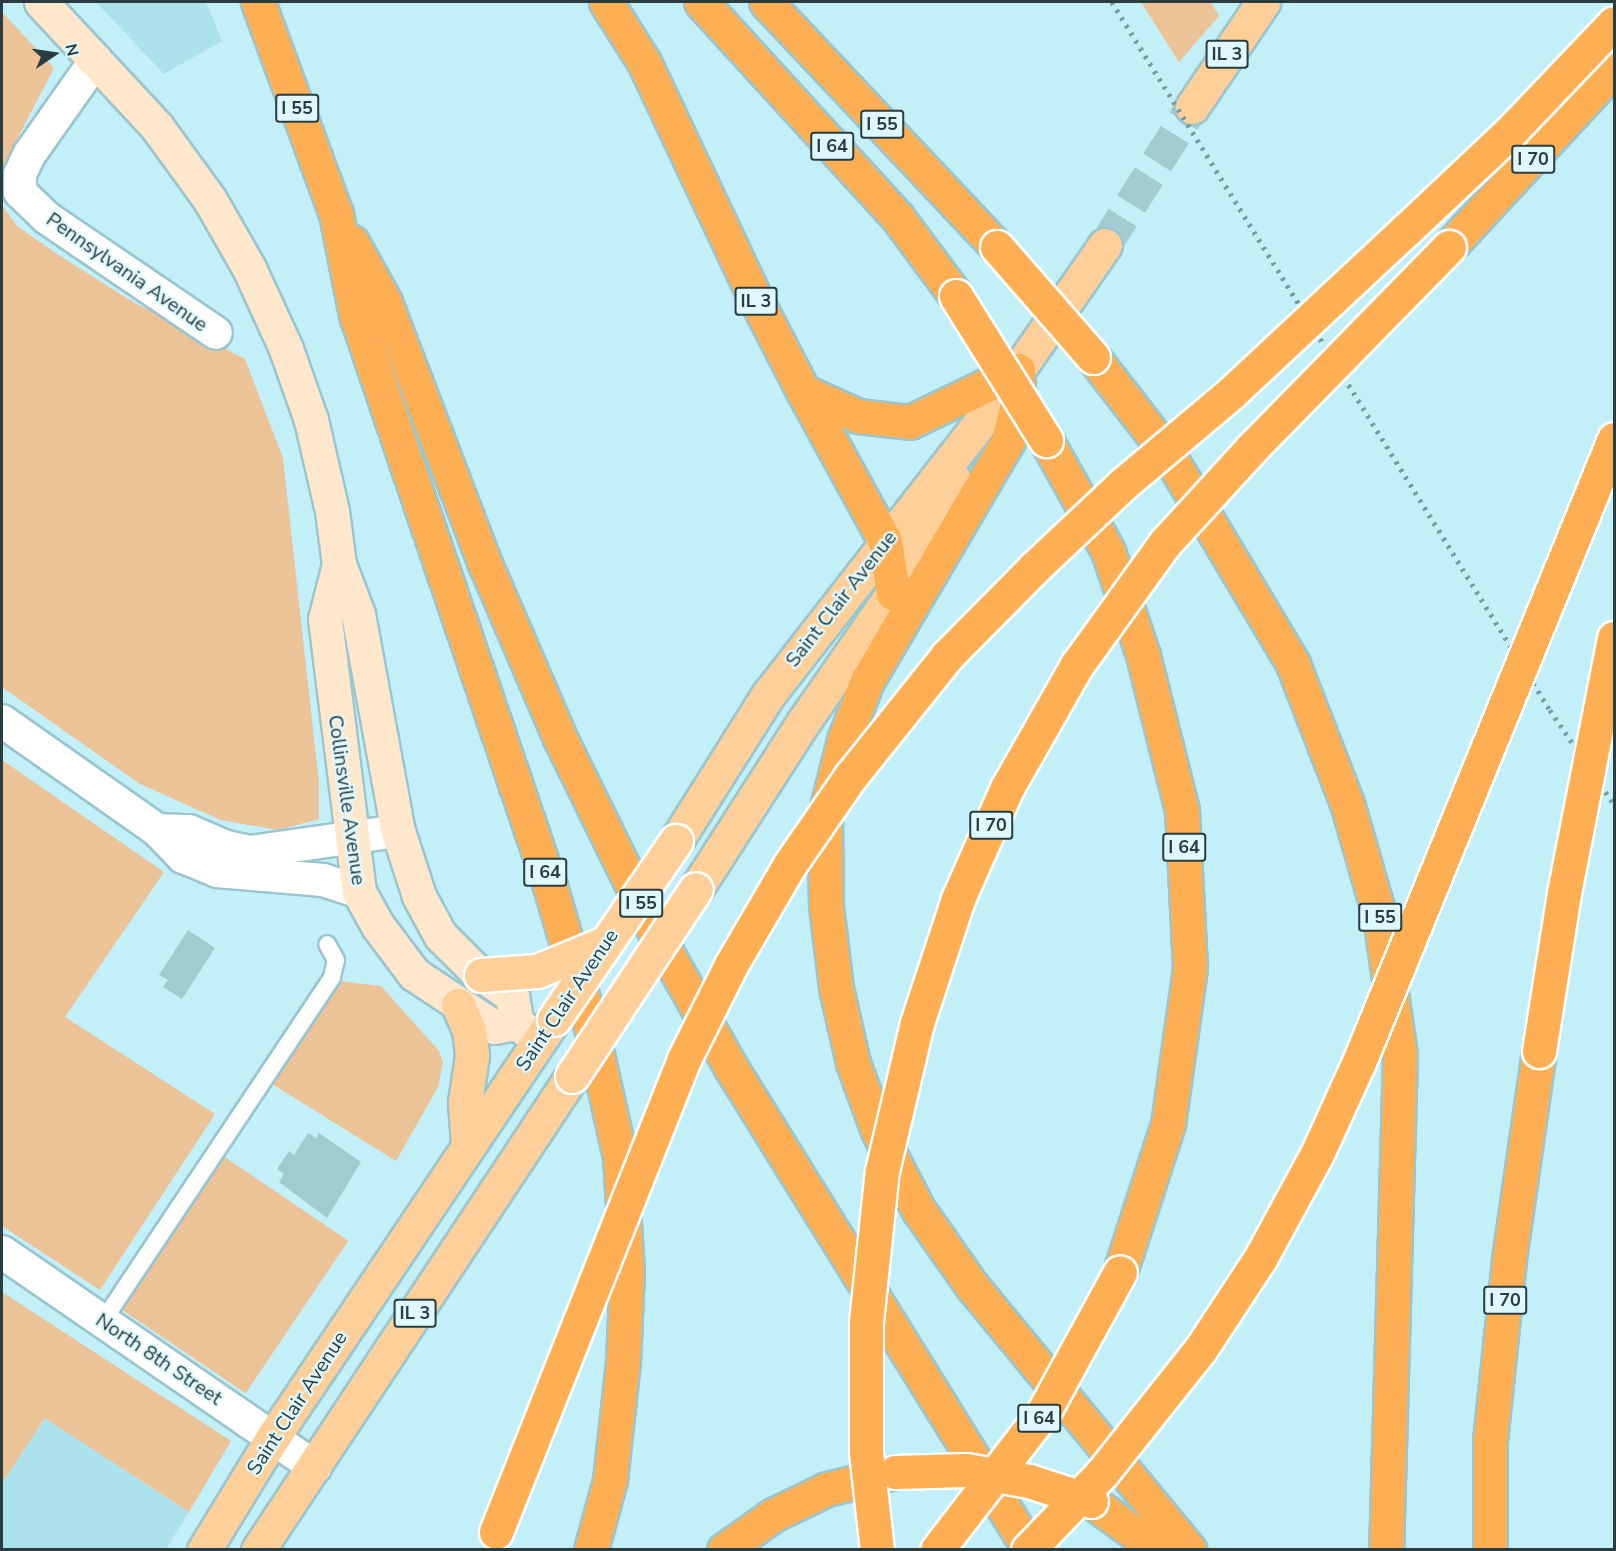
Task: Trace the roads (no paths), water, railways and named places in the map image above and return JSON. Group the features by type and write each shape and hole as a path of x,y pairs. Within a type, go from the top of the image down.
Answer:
{"highway":[{"name":"I 55","path":"258,2 336,214 385,302 490,577 560,738 654,930 730,1066 1029,1550"},
{"name":"IL 3","path":"606,2 644,62 752,292 803,391 858,416 910,422 1018,370"},
{"name":"I 64","path":"701,2 898,218 956,296 1046,440 1108,551 1143,654 1182,810 1190,968 1168,1124 1120,1272 1044,1411 937,1550"},
{"name":"I 55","path":"766,2 997,248 1093,357 1168,454 1293,664 1347,802 1380,917 1400,1054 1386,1550"},
{"path":"493,1541 684,1059 731,965 790,864 851,776 947,656 1034,568 1123,484 1231,393 1513,129 1614,22"},
{"name":"I 70","path":"877,1550 866,1452 866,1322 882,1171 917,1023 958,899 1008,788 1077,665 1165,543 1614,69"},
{"name":"I 64","path":"336,214 357,315 550,886 590,1023 620,1157 627,1271 623,1362 610,1480 591,1550"},
{"path":"1018,370 1017,403 1009,439 867,681 844,740 825,815 826,906 836,988 853,1064 878,1131 918,1209 972,1286 1190,1550"},
{"path":"803,391 885,541 893,593"},
{"path":"1029,1550 1102,1473 1200,1350 1261,1257 1317,1154 1359,1062 1614,439"},
{"name":"I 70","path":"1490,1550 1490,1442 1509,1259 1564,893 1614,638"},
{"path":"724,1550 773,1515 827,1489 895,1472 966,1470 1029,1481 1091,1501 1158,1550"}],"main road":[{"name":"Collinsville Avenue","path":"41,2 157,127 210,200 249,268 286,349 310,420 332,511 339,564 358,614 398,831 419,896 440,935 481,975 512,996 544,1030"},
{"name":"IL 3","path":"1192,107 1263,2"},
{"name":"Saint Clair Avenue","path":"204,1550 273,1437 544,1030 676,841 768,695 885,541 993,406 1105,245"},
{"name":"Saint Clair Avenue","path":"258,1550 315,1467 520,1150 696,889 804,721 893,593 993,406"},
{"name":"Collinsville Avenue","path":"339,564 325,619 359,892 378,926 414,974 494,1027 544,1030"},
{"path":"481,975 537,971 605,944"},
{"path":"458,1005 469,1030 472,1056 465,1102 468,1146"},
{"path":"520,1150 537,1099 542,1071 544,1030 612,1013"}],"street":[{"name":"Pennsylvania Avenue","path":"96,60 29,155 20,174 20,192 47,218 216,333"},
{"path":"2,721 157,830 183,857 217,871 322,880 359,892"},
{"path":"157,830 189,831 226,848 250,852 398,831"},
{"name":"North 8th Street","path":"2,1252 315,1467"}],"lane":[{"path":"103,1321 332,977 336,960 327,944"}],"tunnel":[{"path":"1105,245 1192,107"}],"railway":[{"path":"1112,2 1550,710 1614,804"}]}
